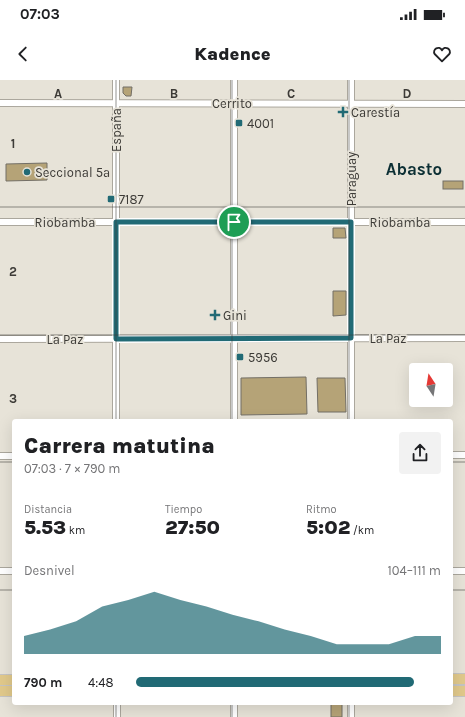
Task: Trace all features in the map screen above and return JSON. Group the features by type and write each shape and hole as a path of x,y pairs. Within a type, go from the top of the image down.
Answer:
{"main road":[{"path":"453,679 465,679"},
{"path":"0,680 12,680"},
{"path":"0,691 12,691"},
{"path":"453,691 465,691"}],"street":[{"name":"España","path":"116,80 116,419"},
{"path":"234,80 234,419"},
{"name":"Paraguay","path":"351,80 351,419"},
{"name":"Cerrito","path":"0,103 465,104"},
{"name":"Riobamba","path":"0,222 465,222"},
{"name":"La Paz","path":"0,339 465,338"},
{"path":"453,455 465,455"},
{"path":"0,456 12,456"},
{"path":"453,570 465,570"},
{"path":"0,571 12,571"},
{"path":"117,705 117,717"},
{"path":"234,705 234,717"},
{"path":"351,705 351,717"}],"building":[{"path":"123,87 132,87 131,96 126,96 123,93"},
{"name":"Seccional 5ª","path":"47,163 47,180 6,181 6,164"},
{"path":"443,181 463,181 463,189 443,189"},
{"path":"333,228 345,228 346,238 333,238"},
{"path":"333,291 346,291 346,315 333,316"},
{"path":"306,377 307,414 241,415 241,378"},
{"path":"317,378 345,378 346,412 318,412"},
{"path":"331,705 342,705 342,717 331,717"}],"place":[{"name":"Carestía","path":"343,112"},
{"name":"4001","path":"239,123"},
{"name":"Seccional 5ª","path":"27,172"},
{"name":"7187","path":"111,199"},
{"name":"Gini","path":"215,315"},
{"name":"5956","path":"240,357"}],"district":[{"name":"Abasto","path":"414,169"}],"route":[{"path":"116,222 234,222 351,222 351,338 116,339 116,222"}]}
